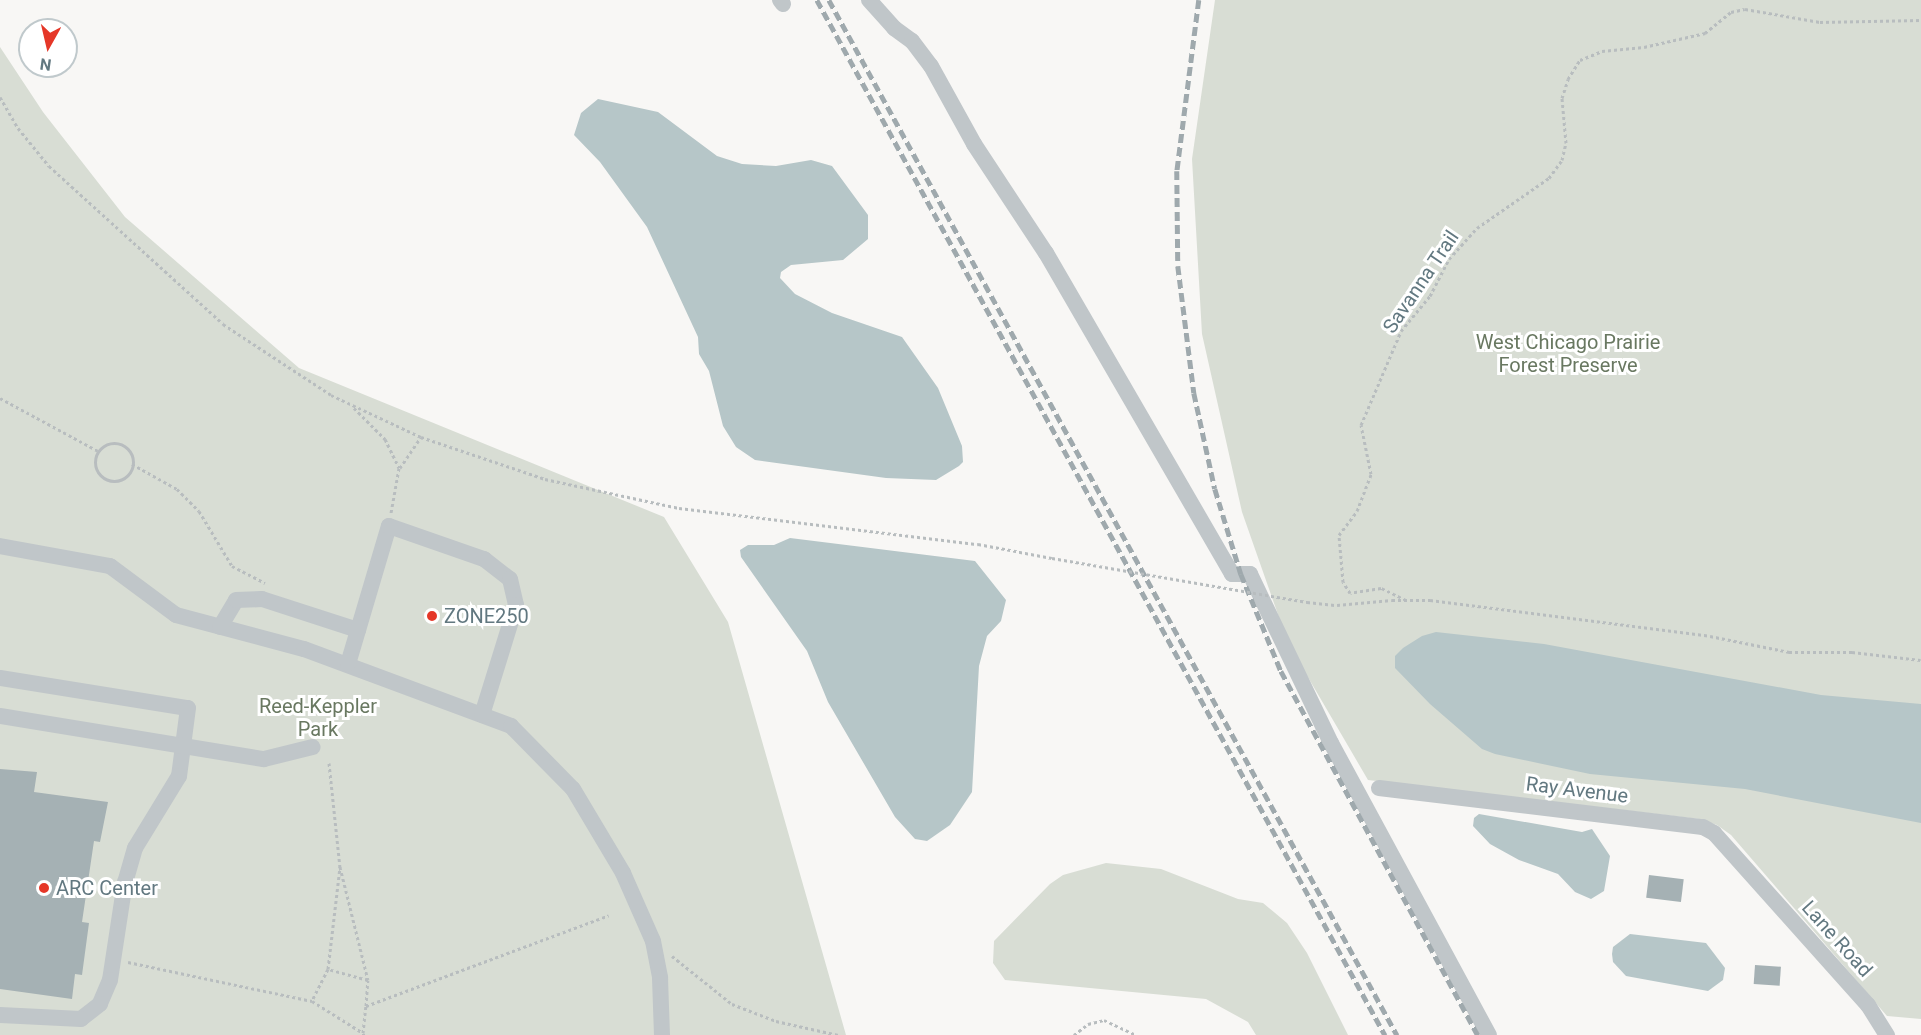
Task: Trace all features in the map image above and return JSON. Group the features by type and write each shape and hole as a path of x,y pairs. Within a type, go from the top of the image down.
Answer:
{"street":[{"path":"869,0 894,28 912,41 930,66 974,144 1046,253 1232,574 1250,574 1331,743 1489,1035"},
{"path":"348,664 389,526 484,559 510,579 516,605 482,715"},
{"path":"0,546 110,566 177,615 348,664 482,715 520,733 573,789 623,873 653,941 660,978 662,1035"},
{"path":"220,627 237,600 262,599 358,630"},
{"path":"0,678 188,708 179,776 135,848 125,882 110,980 100,1004 81,1019 0,1015"},
{"path":"0,716 264,759 313,747"},
{"name":"Ray Avenue","path":"1379,788 1703,826 1714,833 1751,874"},
{"name":"Lane Road","path":"1751,874 1868,1005 1887,1035"}],"path":[{"name":"Savanna Trail","path":"1406,600 1381,588 1350,593 1343,582 1339,535 1357,511 1371,474 1361,425 1401,331 1430,296 1449,259 1477,228 1549,178 1562,160 1566,143 1562,98 1568,79 1580,60 1602,51 1644,47 1705,33 1731,12 1744,9 1820,22 1921,20"},
{"path":"0,97 18,128 49,166 223,324 351,405 421,437 545,479 679,508 978,544 1307,602 1337,605 1406,600 1710,636 1789,651 1852,652 1921,660"},
{"path":"0,398 98,451"},
{"path":"351,405 385,440 399,468"},
{"path":"389,526 399,468 421,437"},
{"path":"132,464 125,481 100,476 94,467 98,451 116,441 124,444 132,464 188,500 237,571 275,588"},
{"path":"119,960 312,1001 363,1034 368,980 340,867 329,762"},
{"path":"312,1001 328,969 340,867"},
{"path":"366,1006 609,915"},
{"path":"653,941 732,1004 776,1021 838,1035"},
{"path":"328,969 368,980"},
{"path":"1074,1035 1088,1024 1104,1020 1136,1035"}],"green space":[{"name":"West Chicago Prairie Forest Preserve","path":"1215,0 1921,0 1921,1019 1887,1016 1731,835 1717,825 1699,819 1368,780 1288,643 1242,512 1202,334 1192,159"},
{"name":"Reed-Keppler Park","path":"0,47 18,74 18,78 21,78 43,112 125,217 299,368 664,517 728,622 846,1035 0,1035"},
{"path":"1106,863 1161,869 1238,899 1263,903 1287,923 1307,953 1348,1035 1256,1035 1248,1022 1206,999 1005,980 993,963 994,941 1050,884 1063,875"}],"shaded area":[{"path":"598,99 658,112 717,156 742,164 776,166 811,160 832,166 868,215 868,239 843,260 791,265 781,272 780,278 795,294 832,313 902,337 938,388 962,446 963,462 959,466 936,480 886,478 755,460 736,447 723,426 709,371 699,354 698,337 647,227 600,162 574,135 581,113"},
{"path":"790,538 975,561 1006,600 1001,621 987,636 979,666 972,792 950,825 927,841 915,839 895,817 828,702 807,651 741,557 740,550 748,545 774,545"},
{"path":"1436,632 1544,644 1821,695 1921,704 1921,823 1745,789 1590,774 1495,754 1482,749 1430,704 1395,668 1395,656 1403,648 1422,636"},
{"path":"1479,814 1582,832 1592,829 1610,856 1604,891 1591,899 1575,892 1558,874 1519,860 1490,844 1473,826 1474,818"},
{"path":"1630,934 1706,943 1725,968 1723,980 1708,991 1626,976 1613,962 1612,954 1613,947"}],"building":[{"name":"ARC Center","path":"0,769 37,772 34,792 108,802 100,842 94,841 82,922 89,923 82,975 75,974 72,999 0,989"},
{"path":"1649,875 1684,879 1681,902 1646,898"},
{"path":"1755,965 1781,967 1780,986 1754,984"}],"railway":[{"path":"817,0 1385,1035"},
{"path":"829,0 1397,1035"},
{"path":"1199,0 1177,171 1178,266 1194,393 1215,489 1241,574 1281,671 1478,1035"}],"place":[{"name":"ZONE250","path":"432,616"},
{"name":"ARC Center","path":"44,888"}]}
